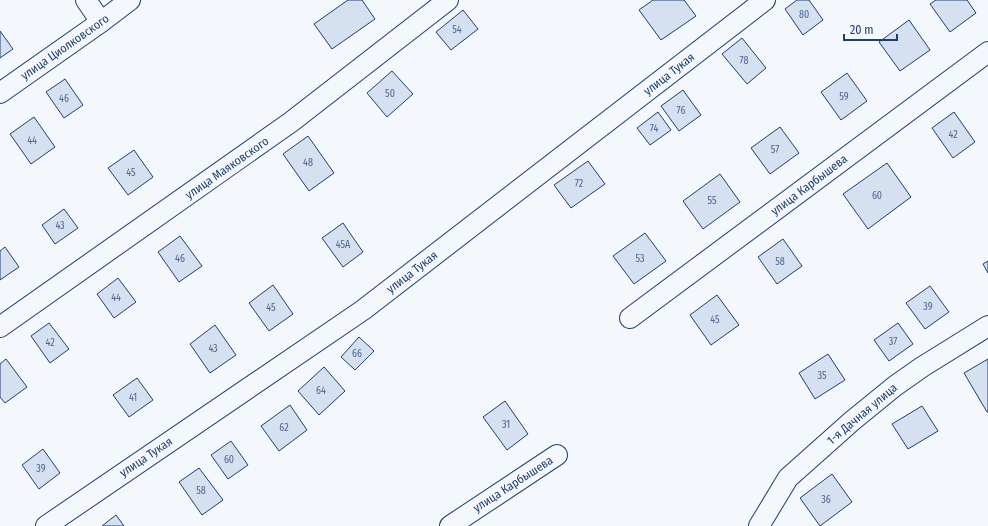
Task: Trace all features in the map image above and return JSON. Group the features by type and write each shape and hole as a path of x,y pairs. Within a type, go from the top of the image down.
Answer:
{"street":[{"path":"86,0 101,22"},
{"name":"улица Циолковского","path":"0,92 101,22 130,0"},
{"name":"улица Маяковского","path":"0,327 291,122 448,0"},
{"name":"улица Тукая","path":"46,526 363,310 765,0"},
{"name":"улица Карбышева","path":"630,318 988,52"},
{"name":"1-я Дачная улица","path":"759,526 788,478 852,421 878,399 922,367 988,326"},
{"name":"улица Карбышева","path":"450,526 557,455"}],"building":[{"path":"348,0 362,0 375,19 332,49 314,24"},
{"path":"653,0 684,0 696,16 661,40 639,10"},
{"path":"797,0 809,0 823,20 803,35 785,9"},
{"path":"936,0 967,0 976,13 950,32 930,4"},
{"path":"463,10 478,29 451,50 436,32"},
{"path":"909,20 930,50 900,71 879,42"},
{"path":"0,31 13,49 0,58"},
{"path":"742,38 766,68 747,84 722,54"},
{"path":"392,71 413,94 387,117 367,93"},
{"path":"847,73 867,101 841,120 821,92"},
{"path":"65,79 83,105 64,118 46,92"},
{"path":"683,90 701,115 679,131 661,106"},
{"path":"658,112 671,130 650,145 637,128"},
{"path":"954,112 975,142 953,158 932,128"},
{"path":"34,117 55,147 31,164 10,134"},
{"path":"780,127 799,153 770,174 751,148"},
{"path":"308,136 334,173 309,191 283,154"},
{"path":"134,150 153,177 128,195 108,168"},
{"path":"588,161 605,184 571,208 554,185"},
{"path":"887,163 911,197 868,229 843,194"},
{"path":"720,174 740,202 703,229 683,201"},
{"path":"64,209 78,228 55,244 42,225"},
{"path":"343,223 363,252 343,267 322,238"},
{"path":"645,233 666,261 634,284 613,256"},
{"path":"180,236 202,266 179,282 158,252"},
{"path":"783,239 802,266 777,284 758,257"},
{"path":"5,247 19,267 0,280 0,251"},
{"path":"988,261 988,273 983,264"},
{"path":"118,278 136,302 114,318 97,294"},
{"path":"273,285 293,314 269,331 249,303"},
{"path":"930,286 949,312 925,329 906,303"},
{"path":"717,295 739,325 711,345 690,315"},
{"path":"49,323 69,349 50,363 31,336"},
{"path":"898,323 913,344 889,361 874,340"},
{"path":"215,325 236,355 210,373 190,344"},
{"path":"359,337 374,351 355,370 341,357"},
{"path":"828,354 845,380 815,399 799,373"},
{"path":"6,359 27,387 5,403 0,397 0,364"},
{"path":"988,359 988,412 987,412 964,373"},
{"path":"324,367 345,391 319,415 298,391"},
{"path":"137,378 153,400 129,417 113,395"},
{"path":"505,401 528,434 507,450 483,417"},
{"path":"290,405 307,430 279,451 261,426"},
{"path":"922,406 938,431 908,449 892,424"},
{"path":"231,441 248,465 228,479 211,455"},
{"path":"43,449 60,473 39,489 22,465"},
{"path":"199,468 223,500 202,515 179,482"},
{"path":"832,474 852,502 820,526 800,498"},
{"path":"116,515 124,526 102,526"}]}
